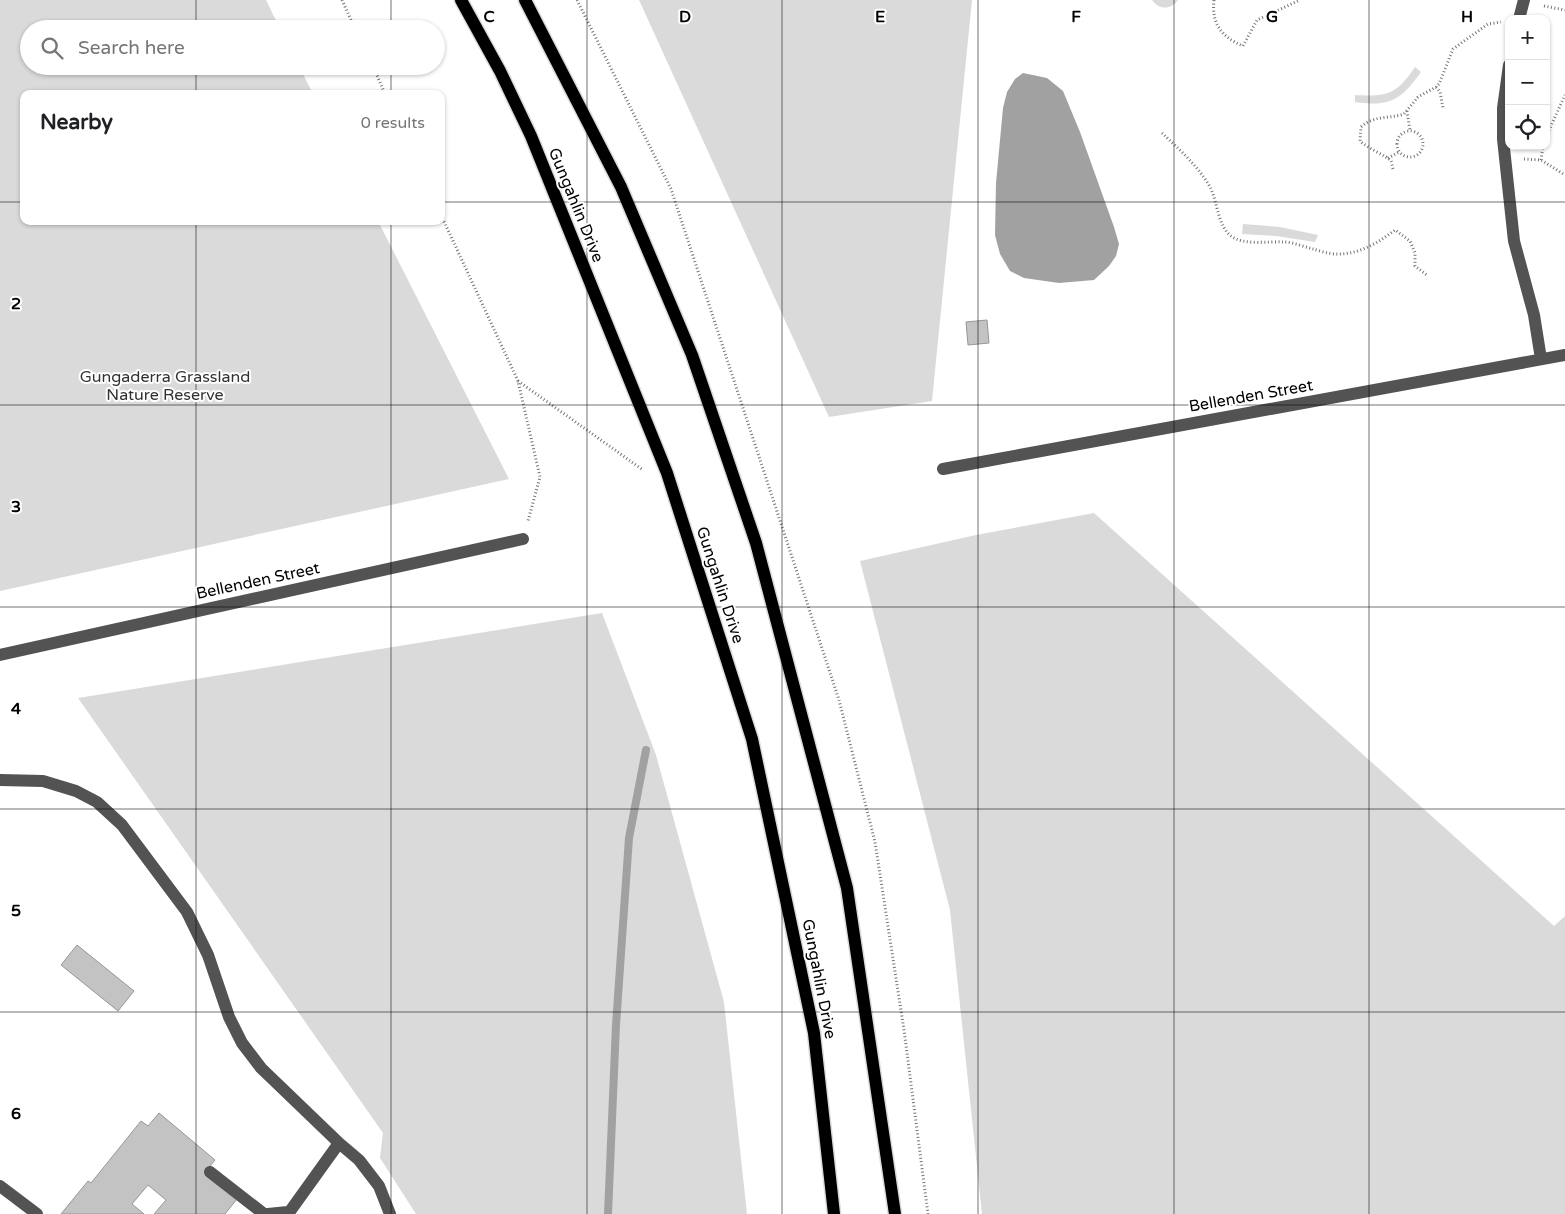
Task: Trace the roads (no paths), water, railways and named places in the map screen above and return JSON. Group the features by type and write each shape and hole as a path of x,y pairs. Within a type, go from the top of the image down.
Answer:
{"main road":[{"name":"Gungahlin Drive","path":"461,0 500,71 531,136 667,473 752,739 814,1033 834,1214"},
{"path":"525,0 621,186 692,355 756,543 846,888 895,1214"}],"street":[{"path":"1520,15 1523,0"},
{"path":"1505,94 1503,108 1504,139 1514,241 1534,315 1541,359"},
{"name":"Bellenden Street","path":"944,469 1565,355"},
{"name":"Bellenden Street","path":"0,654 524,539"},
{"path":"0,780 43,781 76,791 97,802 122,825 187,912 208,955 229,1017 242,1043 261,1068 359,1160 379,1186 390,1214"},
{"path":"268,1214 288,1213 339,1143"},
{"path":"210,1172 264,1214"},
{"path":"0,1186 36,1214"}],"waterway":[{"path":"608,1214 616,1025 629,838 646,750"}],"park label":[{"name":"Gungaderra Grassland Nature Reserve","path":"165,386"}]}
